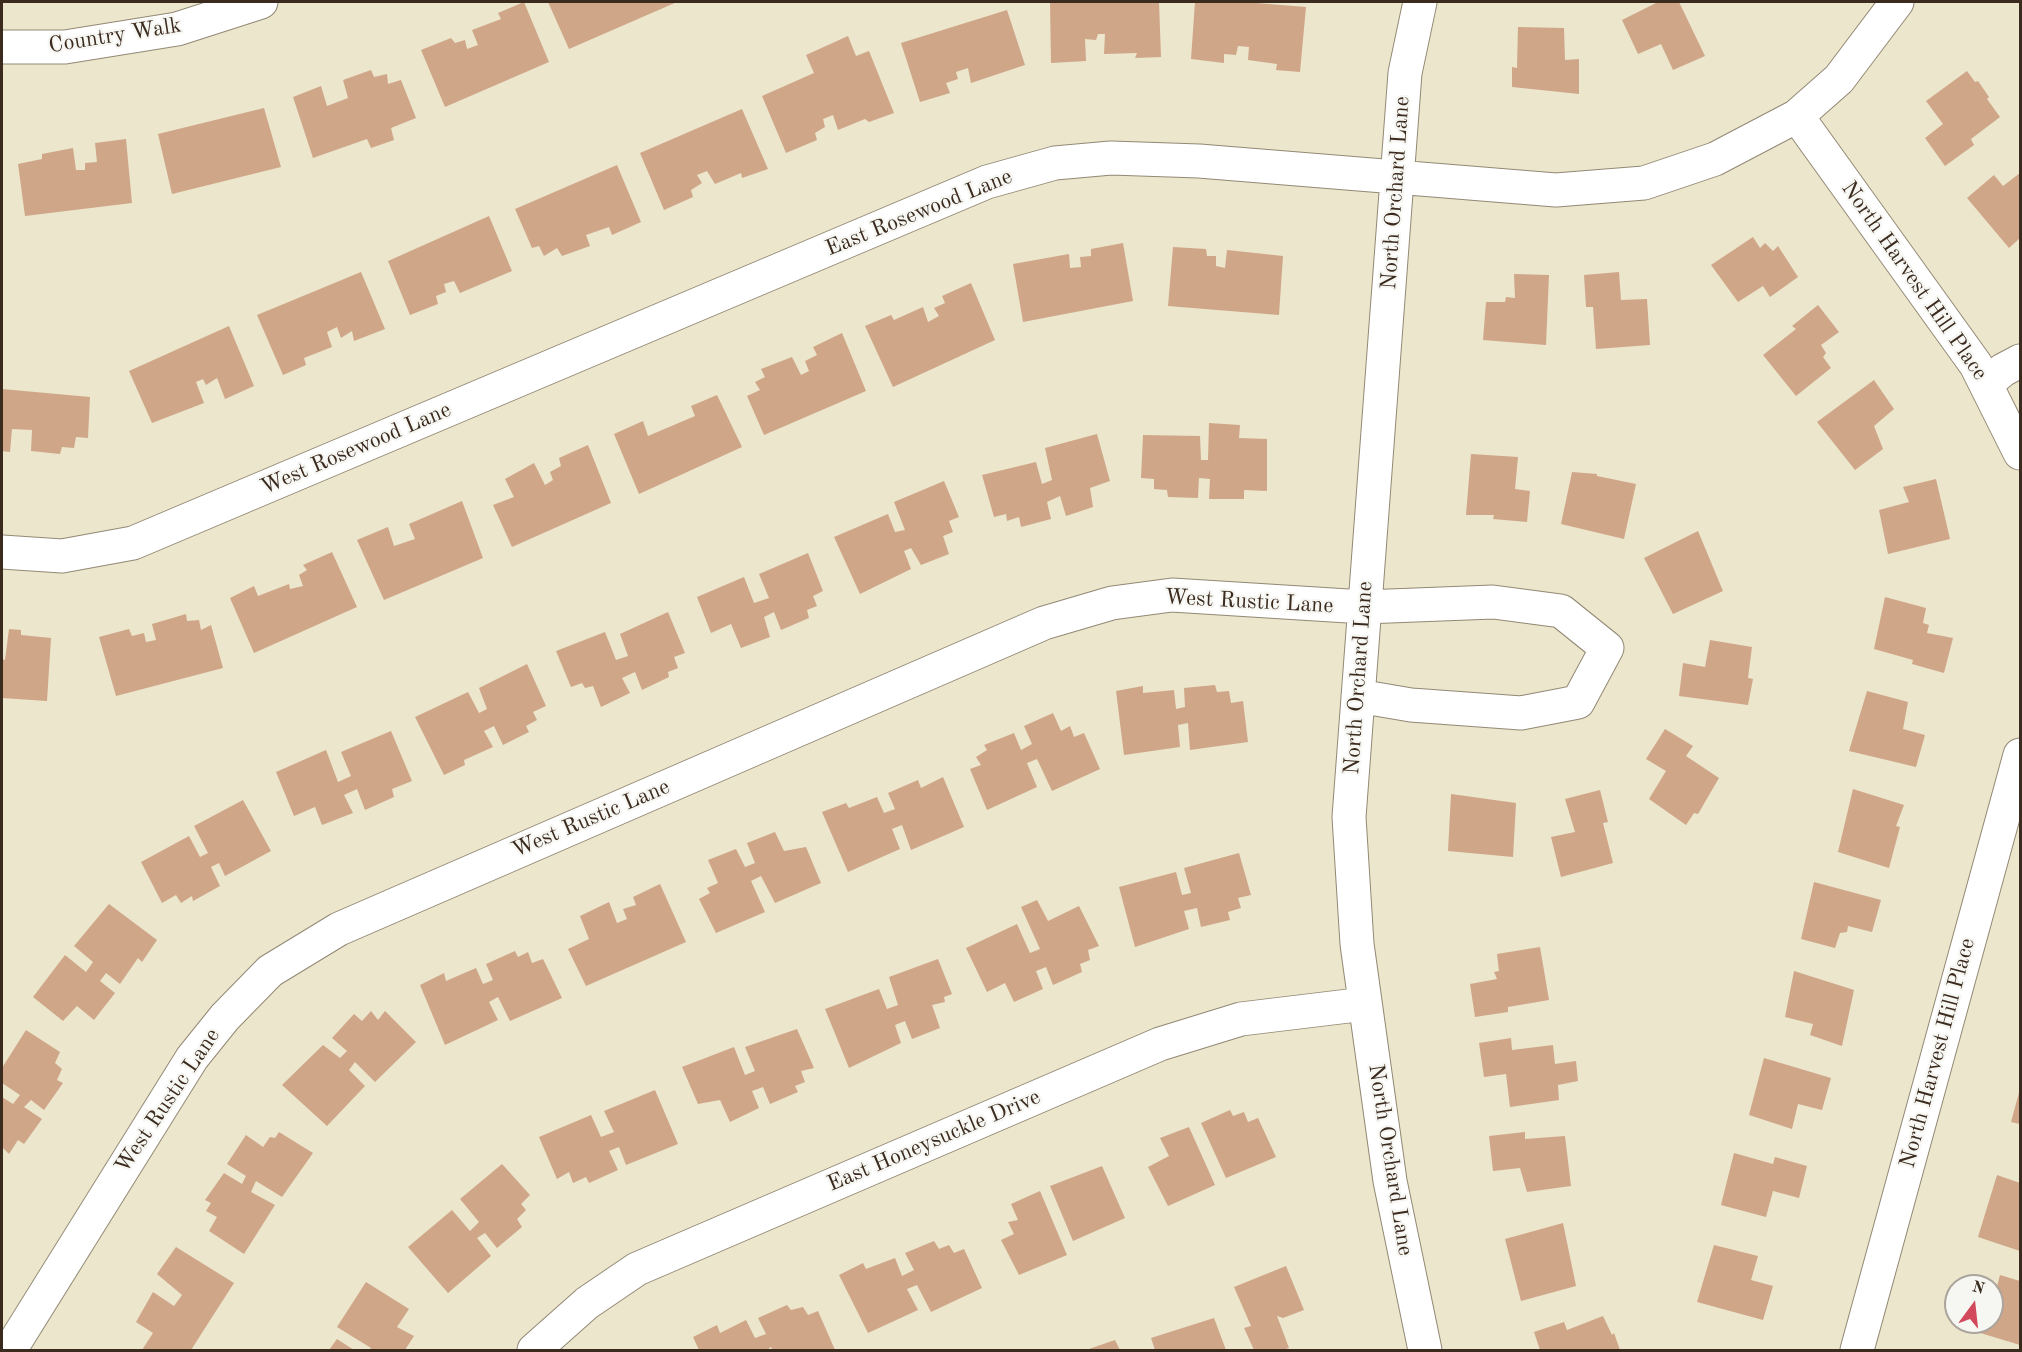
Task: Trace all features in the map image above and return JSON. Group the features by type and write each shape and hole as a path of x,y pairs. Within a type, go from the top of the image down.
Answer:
{"street":[{"name":"Country Walk","path":"2,47 64,47 177,28 261,2"},
{"name":"North Orchard Lane","path":"1420,2 1405,73 1349,817 1357,944 1390,1181 1425,1350"},
{"name":"East Rosewood Lane","path":"701,303 987,182 1055,163 1111,158 1177,160 1556,189 1644,183 1715,159 1797,116 1839,79 1897,2"},
{"name":"North Harvest Hill Place","path":"1797,116 1969,355 2019,443"},
{"name":"West Rosewood Lane","path":"2,552 62,556 133,543 701,303"},
{"path":"1986,384 2003,370 2020,361"},
{"name":"West Rustic Lane","path":"10,1350 192,1058 225,1017 270,971 339,929 1044,623 1113,603 1172,595 1364,607 1493,602 1561,611 1607,648 1578,702 1521,713 1411,705 1358,696"},
{"name":"North Harvest Hill Place","path":"1857,1350 2020,755"},
{"name":"East Honeysuckle Drive","path":"534,1350 587,1303 637,1269 1160,1044 1240,1019 1365,1004"}],"building":[{"path":"524,2 549,62 445,107 421,50 451,38 455,43 465,40 467,49 478,45 472,30 501,19 498,13"},
{"path":"548,2 677,2 569,49"},
{"path":"1050,2 1159,2 1161,57 1135,58 1137,53 1104,54 1105,34 1098,34 1096,40 1085,39 1086,61 1051,63"},
{"path":"1195,2 1244,2 1306,7 1300,72 1276,70 1277,64 1248,60 1249,47 1238,46 1236,55 1224,54 1224,63 1191,59"},
{"path":"1658,2 1679,2 1705,56 1673,70 1661,44 1638,54 1622,20"},
{"path":"1007,10 1025,65 971,83 968,68 956,72 958,79 946,83 950,93 920,102 901,43"},
{"path":"1518,27 1564,28 1565,60 1579,59 1579,94 1512,87 1512,67 1517,68"},
{"path":"848,36 856,56 869,51 894,113 869,122 865,119 838,130 833,115 823,119 825,127 815,133 817,140 786,153 762,96 814,73 806,55"},
{"path":"371,70 374,77 387,74 388,84 401,80 416,118 391,128 394,140 371,148 367,139 313,158 293,97 321,86 327,106 348,98 343,80"},
{"path":"1967,71 1975,82 1978,81 2000,117 1971,139 1974,145 1945,166 1925,138 1943,124 1926,101"},
{"path":"264,108 281,167 172,194 158,134"},
{"path":"742,109 768,169 742,178 741,173 715,184 707,171 697,175 702,183 691,190 693,197 664,210 640,153"},
{"path":"126,139 132,203 25,216 18,164 42,159 42,154 73,148 76,170 85,170 85,163 97,162 95,143"},
{"path":"617,165 641,222 612,235 609,227 586,235 590,246 562,256 557,248 544,256 539,246 532,248 515,209"},
{"path":"2020,173 2020,238 2009,248 1967,198 1994,175 2003,186"},
{"path":"489,216 512,271 460,293 454,281 444,284 446,292 436,296 438,304 410,315 388,261"},
{"path":"1753,237 1760,248 1765,243 1773,251 1778,246 1798,277 1770,297 1763,286 1738,302 1711,265"},
{"path":"1123,243 1133,301 1023,322 1013,264 1069,254 1070,268 1081,267 1080,257 1091,256 1091,249"},
{"path":"1173,247 1206,249 1207,256 1216,256 1216,266 1225,268 1227,250 1283,256 1279,315 1168,306"},
{"path":"361,272 385,329 354,341 352,331 341,338 337,327 327,332 332,347 304,358 306,365 283,375 257,315"},
{"path":"1619,272 1621,300 1647,299 1650,345 1596,349 1593,307 1586,307 1584,275"},
{"path":"1514,274 1549,275 1546,345 1483,340 1486,302 1505,302 1506,297 1515,298"},
{"path":"971,283 995,340 893,387 865,326 891,315 894,320 923,307 928,322 939,316 934,308 945,303 942,296"},
{"path":"1818,305 1839,332 1821,345 1826,353 1823,357 1831,368 1796,396 1763,355 1796,329 1792,326"},
{"path":"229,326 254,386 225,399 217,378 206,385 203,379 196,382 204,403 152,423 129,371"},
{"path":"842,333 866,391 764,435 747,396 760,390 755,382 765,377 761,369 792,357 801,375 809,371 805,361 817,355 813,347"},
{"path":"1874,380 1894,409 1874,426 1883,449 1855,470 1817,422"},
{"path":"2,389 90,397 88,438 76,437 74,448 62,447 60,454 31,451 32,430 12,429 10,452 2,451"},
{"path":"717,395 742,447 639,494 614,434 643,421 648,436 695,416 691,406"},
{"path":"1209,423 1240,425 1239,438 1267,439 1267,491 1244,490 1244,499 1209,499 1210,479 1199,478 1198,498 1168,497 1167,490 1154,489 1154,479 1141,478 1143,435 1200,436 1201,460 1208,460"},
{"path":"1097,434 1110,481 1090,488 1093,507 1066,516 1060,496 1047,502 1051,519 1021,527 1019,517 1007,521 1006,514 994,517 982,475 1036,462 1042,484 1052,480 1045,448"},
{"path":"588,445 611,503 512,547 493,505 514,497 505,479 534,463 545,485 553,480 550,472 561,466 559,458"},
{"path":"1471,454 1518,457 1515,489 1530,491 1527,522 1493,519 1494,515 1466,515"},
{"path":"1572,472 1597,474 1597,476 1636,484 1624,539 1561,524"},
{"path":"1936,479 1950,539 1888,554 1879,510 1909,502 1903,487"},
{"path":"944,481 959,517 949,521 953,532 943,536 949,554 921,565 911,548 904,551 911,569 860,594 834,537 888,514 895,532 905,530 894,502"},
{"path":"462,501 483,558 384,600 357,540 388,527 394,546 415,539 409,524"},
{"path":"1698,531 1723,591 1673,614 1644,558"},
{"path":"332,552 357,607 254,653 230,598 254,586 258,596 289,584 290,589 303,586 299,575 307,570 303,565"},
{"path":"808,553 823,591 813,596 817,606 807,610 809,618 781,630 774,612 764,617 770,637 741,648 731,624 711,633 697,597 744,577 754,603 769,598 759,574"},
{"path":"1885,597 1926,608 1923,623 1929,625 1927,633 1953,638 1944,673 1912,664 1913,660 1874,649"},
{"path":"668,612 685,653 674,657 678,668 668,672 669,677 642,690 635,672 622,678 630,693 601,707 593,686 585,688 582,683 571,687 556,651 605,632 616,660 628,656 620,634"},
{"path":"186,614 187,621 199,620 201,630 211,625 223,668 116,696 99,637 129,629 132,636 144,633 146,642 156,640 152,624"},
{"path":"9,629 21,630 21,635 51,638 47,701 2,698 2,659 5,660"},
{"path":"1710,640 1752,647 1748,678 1753,679 1748,705 1679,696 1683,663 1705,667"},
{"path":"527,664 546,706 533,712 537,720 526,726 529,732 503,745 494,726 484,731 493,747 464,760 465,765 444,775 415,717 468,692 479,713 487,709 479,688"},
{"path":"1215,685 1217,692 1229,691 1231,703 1243,701 1248,742 1190,750 1188,723 1178,725 1180,747 1124,755 1116,691 1143,686 1143,693 1174,690 1176,709 1185,707 1184,688"},
{"path":"1867,691 1908,702 1903,729 1925,735 1916,767 1849,751"},
{"path":"1053,713 1061,731 1070,726 1074,737 1084,733 1100,769 1052,791 1037,759 1027,763 1037,787 987,810 970,769 981,765 976,757 987,750 984,745 1014,733 1021,750 1032,744 1024,726"},
{"path":"1665,729 1693,746 1686,756 1719,778 1698,814 1694,813 1686,825 1649,799 1666,771 1646,759"},
{"path":"391,731 412,781 392,789 394,797 365,810 357,789 344,795 353,813 322,825 315,807 294,816 276,772 326,750 338,782 351,776 341,752"},
{"path":"943,777 964,827 911,850 902,825 892,829 900,849 848,872 822,812 846,803 849,808 877,797 884,813 895,809 888,793 918,780 921,788"},
{"path":"1853,789 1904,805 1896,826 1900,827 1889,868 1838,852"},
{"path":"1600,790 1608,822 1603,823 1613,863 1561,877 1551,837 1575,832 1565,799"},
{"path":"1451,794 1516,803 1513,857 1448,851"},
{"path":"243,800 271,851 225,876 219,863 211,867 220,886 193,901 192,896 181,903 176,895 162,903 141,862 189,836 200,857 208,853 194,826"},
{"path":"775,832 784,851 806,847 821,883 775,903 761,876 751,881 765,912 716,933 699,899 710,893 707,888 718,883 708,860 736,849 745,867 755,863 747,843"},
{"path":"1239,853 1251,895 1238,898 1241,908 1228,912 1230,920 1201,927 1197,908 1184,911 1189,929 1135,947 1119,887 1176,872 1182,895 1191,893 1184,868"},
{"path":"1814,882 1881,900 1872,932 1848,926 1847,932 1840,933 1835,948 1801,939"},
{"path":"660,884 686,942 586,986 568,949 589,939 580,916 609,902 617,923 627,919 623,909 636,905 633,897"},
{"path":"1037,900 1048,921 1079,906 1099,946 1088,950 1090,960 1080,964 1082,972 1053,985 1046,967 1036,971 1043,989 1014,1002 1005,983 987,992 966,948 1017,924 1030,953 1040,949 1021,907"},
{"path":"109,904 157,940 142,962 138,958 120,984 106,973 100,981 115,993 94,1020 77,1006 63,1021 33,997 65,955 86,972 93,962 74,946"},
{"path":"1540,947 1549,1000 1508,1007 1508,1012 1475,1017 1470,984 1497,979 1494,972 1499,971 1497,954"},
{"path":"515,951 518,957 528,952 532,963 543,959 562,998 510,1021 498,997 489,1002 498,1020 445,1045 420,985 444,973 446,981 476,968 483,984 493,980 486,964"},
{"path":"938,959 952,994 944,997 945,1002 932,1005 940,1028 912,1039 905,1021 895,1025 901,1043 849,1068 825,1009 879,989 887,1009 898,1005 889,977"},
{"path":"1794,971 1854,990 1842,1046 1810,1035 1813,1024 1785,1017"},
{"path":"371,1011 378,1020 385,1011 416,1042 375,1082 355,1062 349,1070 365,1086 327,1126 282,1085 323,1045 340,1058 347,1051 332,1038 354,1014 362,1021"},
{"path":"797,1029 814,1068 801,1071 805,1082 795,1086 798,1092 770,1104 763,1087 752,1091 759,1108 730,1122 720,1100 698,1104 682,1067 734,1047 745,1075 755,1071 745,1047"},
{"path":"26,1030 60,1052 55,1063 62,1069 57,1080 63,1083 44,1110 31,1100 24,1107 42,1119 24,1144 18,1140 9,1154 2,1147 2,1097 13,1104 20,1095 2,1083 2,1068"},
{"path":"1511,1038 1512,1050 1553,1045 1555,1064 1576,1061 1578,1081 1558,1085 1559,1100 1510,1107 1506,1074 1484,1077 1479,1043"},
{"path":"1764,1058 1831,1078 1822,1110 1798,1104 1792,1129 1749,1115"},
{"path":"2020,1089 2020,1124 2011,1122"},
{"path":"655,1090 678,1144 626,1165 619,1147 609,1151 618,1170 589,1183 586,1177 573,1183 569,1172 557,1179 539,1137 591,1115 601,1137 614,1132 604,1111"},
{"path":"1230,1110 1233,1116 1244,1112 1248,1122 1258,1118 1276,1157 1226,1178 1201,1123"},
{"path":"1189,1127 1215,1185 1168,1206 1148,1167 1169,1156 1160,1138"},
{"path":"279,1132 313,1153 282,1197 256,1181 251,1192 275,1205 244,1254 209,1231 217,1217 206,1211 211,1203 205,1200 224,1173 242,1184 246,1176 227,1164 246,1135 263,1147 270,1137 275,1138"},
{"path":"1525,1132 1525,1139 1565,1136 1571,1186 1527,1192 1520,1168 1493,1171 1489,1136"},
{"path":"1734,1153 1773,1164 1775,1157 1807,1166 1799,1198 1773,1191 1766,1217 1721,1205"},
{"path":"502,1164 530,1195 521,1204 526,1210 517,1219 522,1227 497,1248 485,1233 477,1238 491,1256 448,1293 408,1247 452,1210 470,1231 479,1222 460,1199"},
{"path":"1102,1166 1125,1218 1073,1241 1050,1186"},
{"path":"1997,1175 2020,1183 2020,1251 1978,1237"},
{"path":"1040,1191 1067,1255 1019,1275 1001,1240 1014,1234 1008,1222 1018,1220 1011,1204"},
{"path":"1563,1223 1576,1286 1521,1301 1505,1239"},
{"path":"934,1241 939,1249 949,1245 954,1253 964,1249 982,1288 931,1312 917,1285 907,1289 918,1310 868,1333 839,1275 863,1263 866,1269 895,1258 902,1276 914,1270 905,1253"},
{"path":"1714,1245 1758,1256 1751,1280 1773,1286 1763,1320 1697,1302"},
{"path":"176,1247 234,1283 191,1350 142,1350 153,1333 136,1322 153,1292 174,1306 182,1295 157,1274"},
{"path":"1286,1266 1304,1310 1283,1318 1277,1316 1289,1348 1254,1350 1244,1328 1251,1326 1234,1287"},
{"path":"2004,1276 2020,1281 2020,1345 1984,1334 2004,1334"},
{"path":"366,1282 409,1309 397,1327 414,1336 405,1350 369,1350 371,1348 337,1327"},
{"path":"787,1305 791,1310 803,1307 808,1315 818,1311 835,1350 773,1350 771,1347 767,1350 699,1350 693,1337 717,1325 720,1333 746,1320 755,1338 766,1334 758,1318"},
{"path":"1603,1316 1612,1335 1614,1333 1620,1350 1540,1350 1534,1332 1564,1322 1567,1330"},
{"path":"1214,1318 1226,1350 1155,1350 1151,1338"},
{"path":"337,1339 354,1350 329,1350"},
{"path":"1115,1340 1120,1350 1086,1350"}]}
